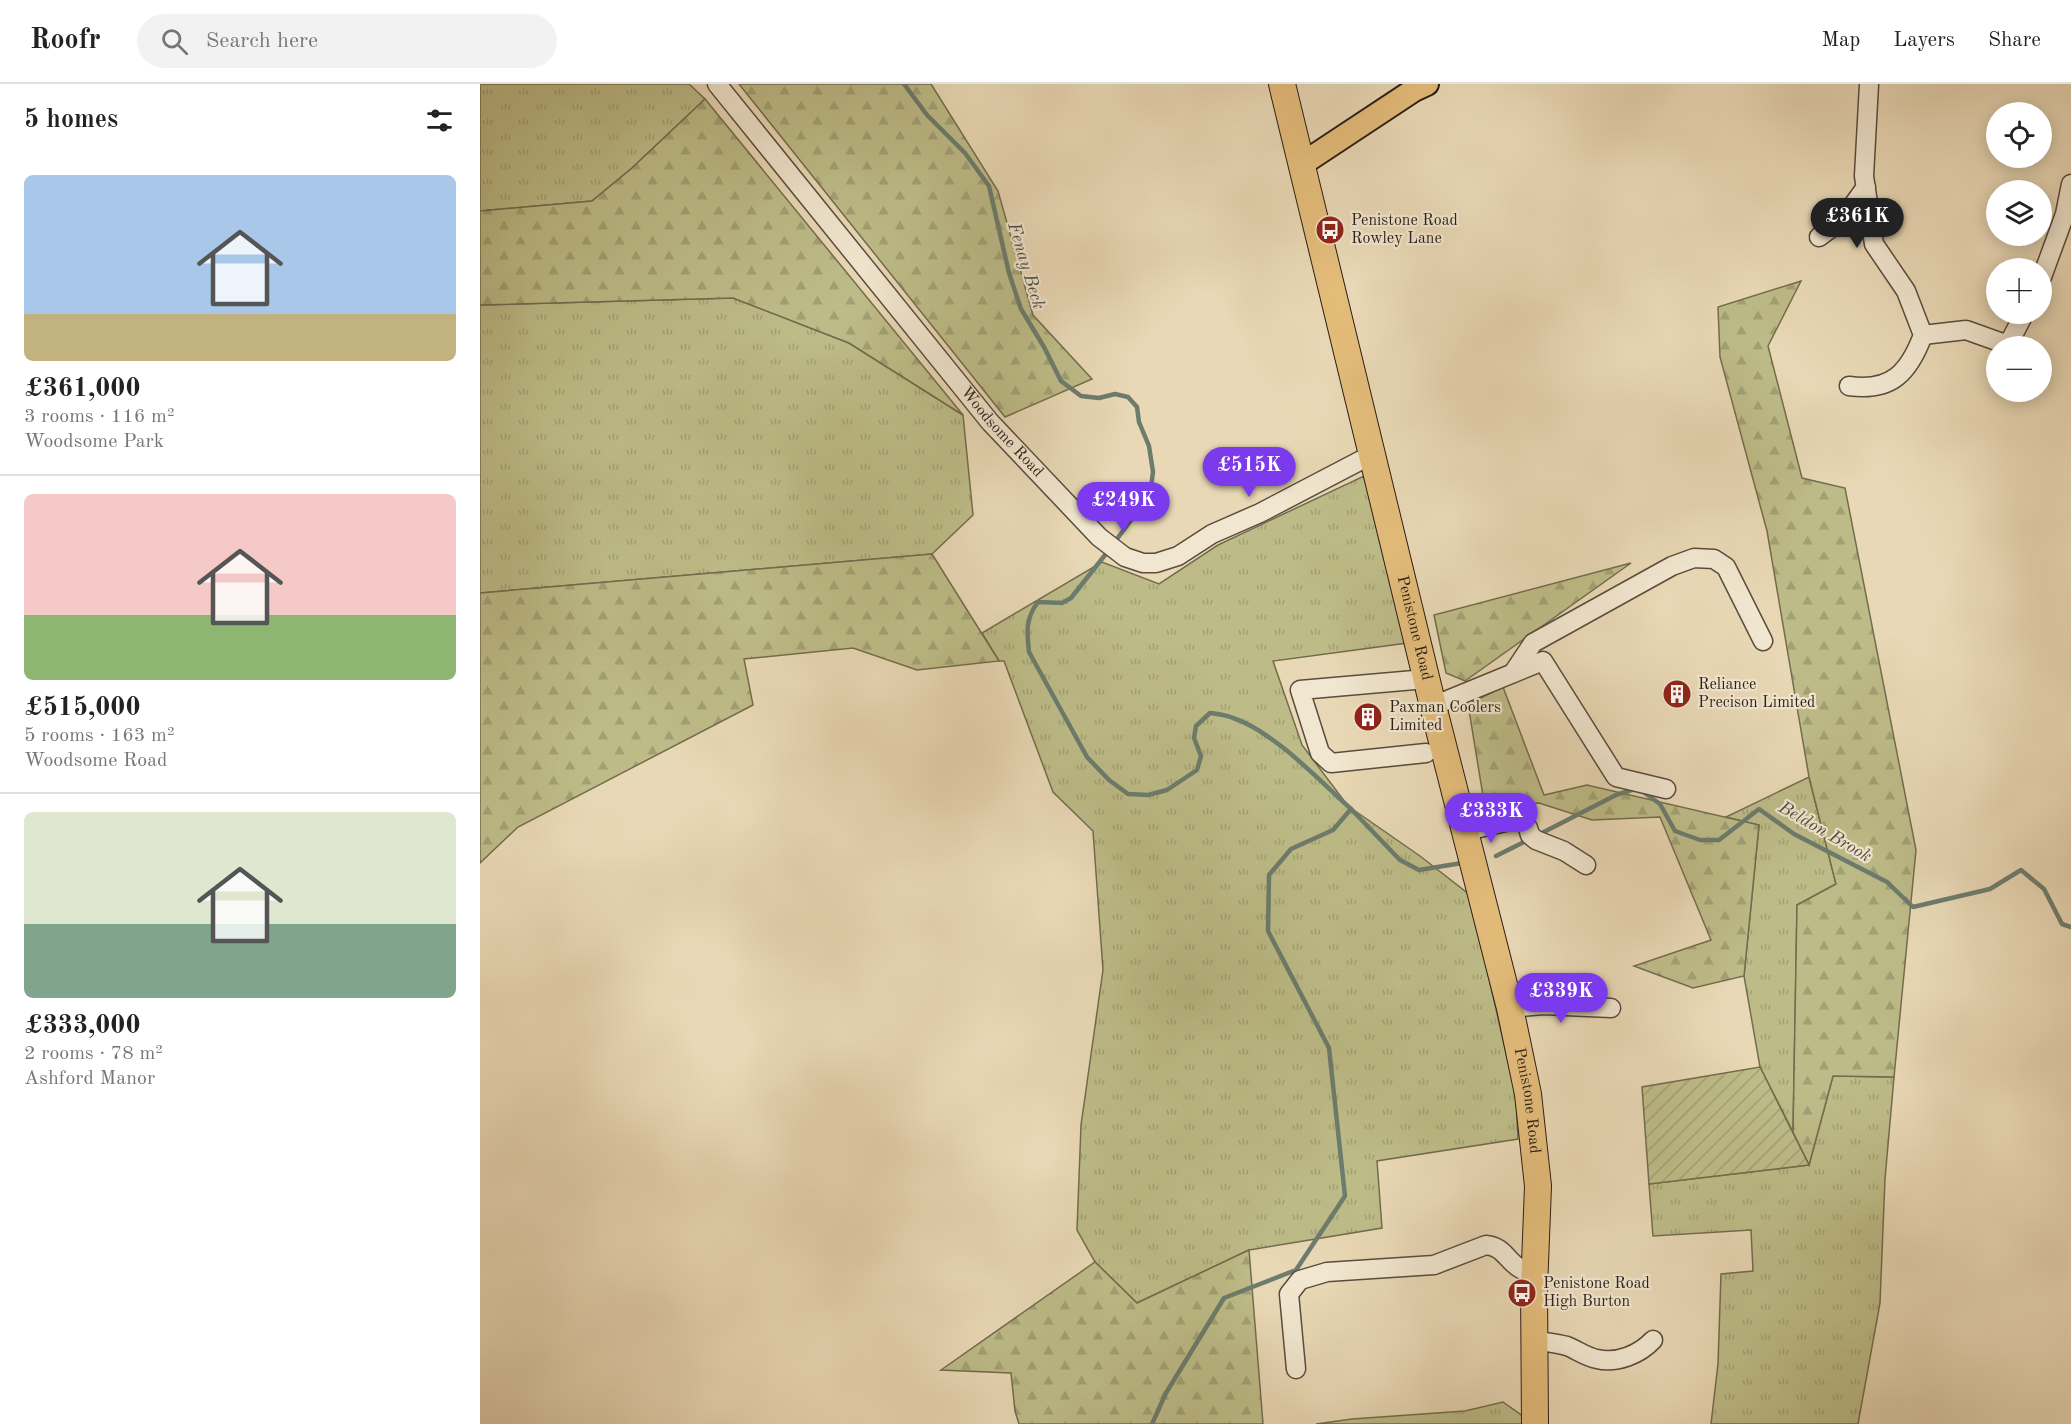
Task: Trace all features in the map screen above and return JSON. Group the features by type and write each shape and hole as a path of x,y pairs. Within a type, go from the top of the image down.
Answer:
{"highway":[{"name":"Penistone Road","path":"1282,84 1426,679 1510,1008 1528,1094 1536,1174 1535,1424"}],"main road":[{"path":"1302,164 1414,90 1427,84"}],"street":[{"name":"Woodsome Road","path":"717,84 990,422 1099,537 1125,557 1143,564 1156,564 1178,556 1212,534 1260,513 1371,455"},
{"path":"1850,386 1864,388 1882,385 1902,373 1915,356 1923,335 1906,291 1874,244 1864,176 1869,84"},
{"path":"2049,258 2065,214 2071,184"},
{"path":"1819,237 1843,219 1866,187"},
{"path":"1923,335 1966,330 2008,345 2019,324"},
{"path":"1513,673 1533,643 1672,566 1694,558 1714,559 1726,567 1763,641"},
{"path":"1433,706 1543,661 1616,777 1666,789"},
{"path":"1426,679 1300,690 1320,753 1331,763 1426,753"},
{"path":"1466,831 1510,821 1524,822 1533,837 1564,851 1586,865"},
{"path":"1510,1008 1552,1005 1611,1008"},
{"path":"1296,1369 1289,1293 1300,1280 1327,1272 1434,1264 1486,1245 1494,1246 1502,1251 1521,1269 1535,1273"},
{"path":"1534,1340 1570,1347 1598,1360 1629,1356 1647,1347 1653,1340"}],"green space":[{"path":"480,84 689,84 705,99 632,168 592,201 480,211"},
{"path":"739,84 931,84 998,191 1033,315 1092,379 1005,417"},
{"path":"705,99 963,415 849,343 733,298 480,305 480,211 592,201 632,168"},
{"path":"1801,281 1768,346 1802,478 1845,488 1916,850 1894,1077 1833,1076 1809,1165 1793,1132 1797,905 1836,884 1809,777 1767,531 1720,357 1718,307"},
{"path":"733,298 849,343 963,415 973,515 932,554 480,593 480,305"},
{"path":"1364,476 1407,643 1273,661 1302,745 1348,806 1420,856 1470,895 1516,1097 1518,1139 1377,1161 1382,1228 1249,1250 1137,1303 1095,1262 1077,1230 1081,1125 1103,970 1093,831 1053,792 1004,661 999,661 982,633 1102,562 1159,584 1218,545"},
{"path":"932,554 999,661 917,670 853,648 744,659 753,705 518,827 480,863 480,593"},
{"path":"1631,563 1465,681 1446,673 1434,615"},
{"path":"1503,687 1544,795 1587,785 1759,825 1744,976 1693,988 1634,966 1711,940 1660,817 1592,820 1539,803 1485,808 1468,704"},
{"path":"1809,777 1836,884 1797,905 1793,1132 1760,1067 1744,976 1759,825 1726,817"},
{"path":"1760,1067 1809,1165 1649,1184 1642,1087"},
{"path":"1833,1076 1894,1077 1885,1179 1880,1303 1858,1424 1711,1424 1718,1364 1721,1274 1753,1271 1751,1230 1653,1236 1649,1184 1809,1165"},
{"path":"1249,1250 1263,1424 1019,1424 1015,1411 1011,1373 941,1370 1095,1262 1137,1303"},
{"path":"1503,1402 1527,1419 1527,1424 1316,1424 1352,1419 1465,1411"}],"waterway":[{"name":"Fenay Beck","path":"904,84 927,115 965,153 989,186 1009,273 1021,309 1061,381 1081,396 1099,398 1115,394 1128,397 1137,407 1139,422 1149,446 1153,472 1151,487 1140,508 1114,543"},
{"path":"1109,550 1071,598 1062,603 1038,602 1031,614 1028,626 1029,652 1087,757 1109,780 1128,794 1148,795 1167,790 1197,770 1201,756 1194,738 1196,726 1210,713 1222,715 1248,724 1280,745 1351,809 1333,830 1291,849 1269,875 1268,931 1329,1048 1345,1196 1296,1270 1224,1298 1166,1393 1152,1424"},
{"name":"Beldon Brook","path":"1538,835 1616,795 1638,788 1660,804 1675,831 1700,840 1719,840 1759,809 1794,834 1887,882 1913,907 1990,889 2021,870 2044,889 2062,924 2071,927"},
{"name":"Beldon Brook","path":"1351,809 1400,860 1419,870 1462,863"},
{"name":"Beldon Brook","path":"1496,856 1528,840"}],"place":[{"name":"Penistone Road Rowley Lane","path":"1330,230"},
{"name":"Reliance Precison Limited","path":"1677,694"},
{"name":"Paxman Coolers Limited","path":"1368,717"},
{"name":"Penistone Road High Burton","path":"1522,1293"}]}
